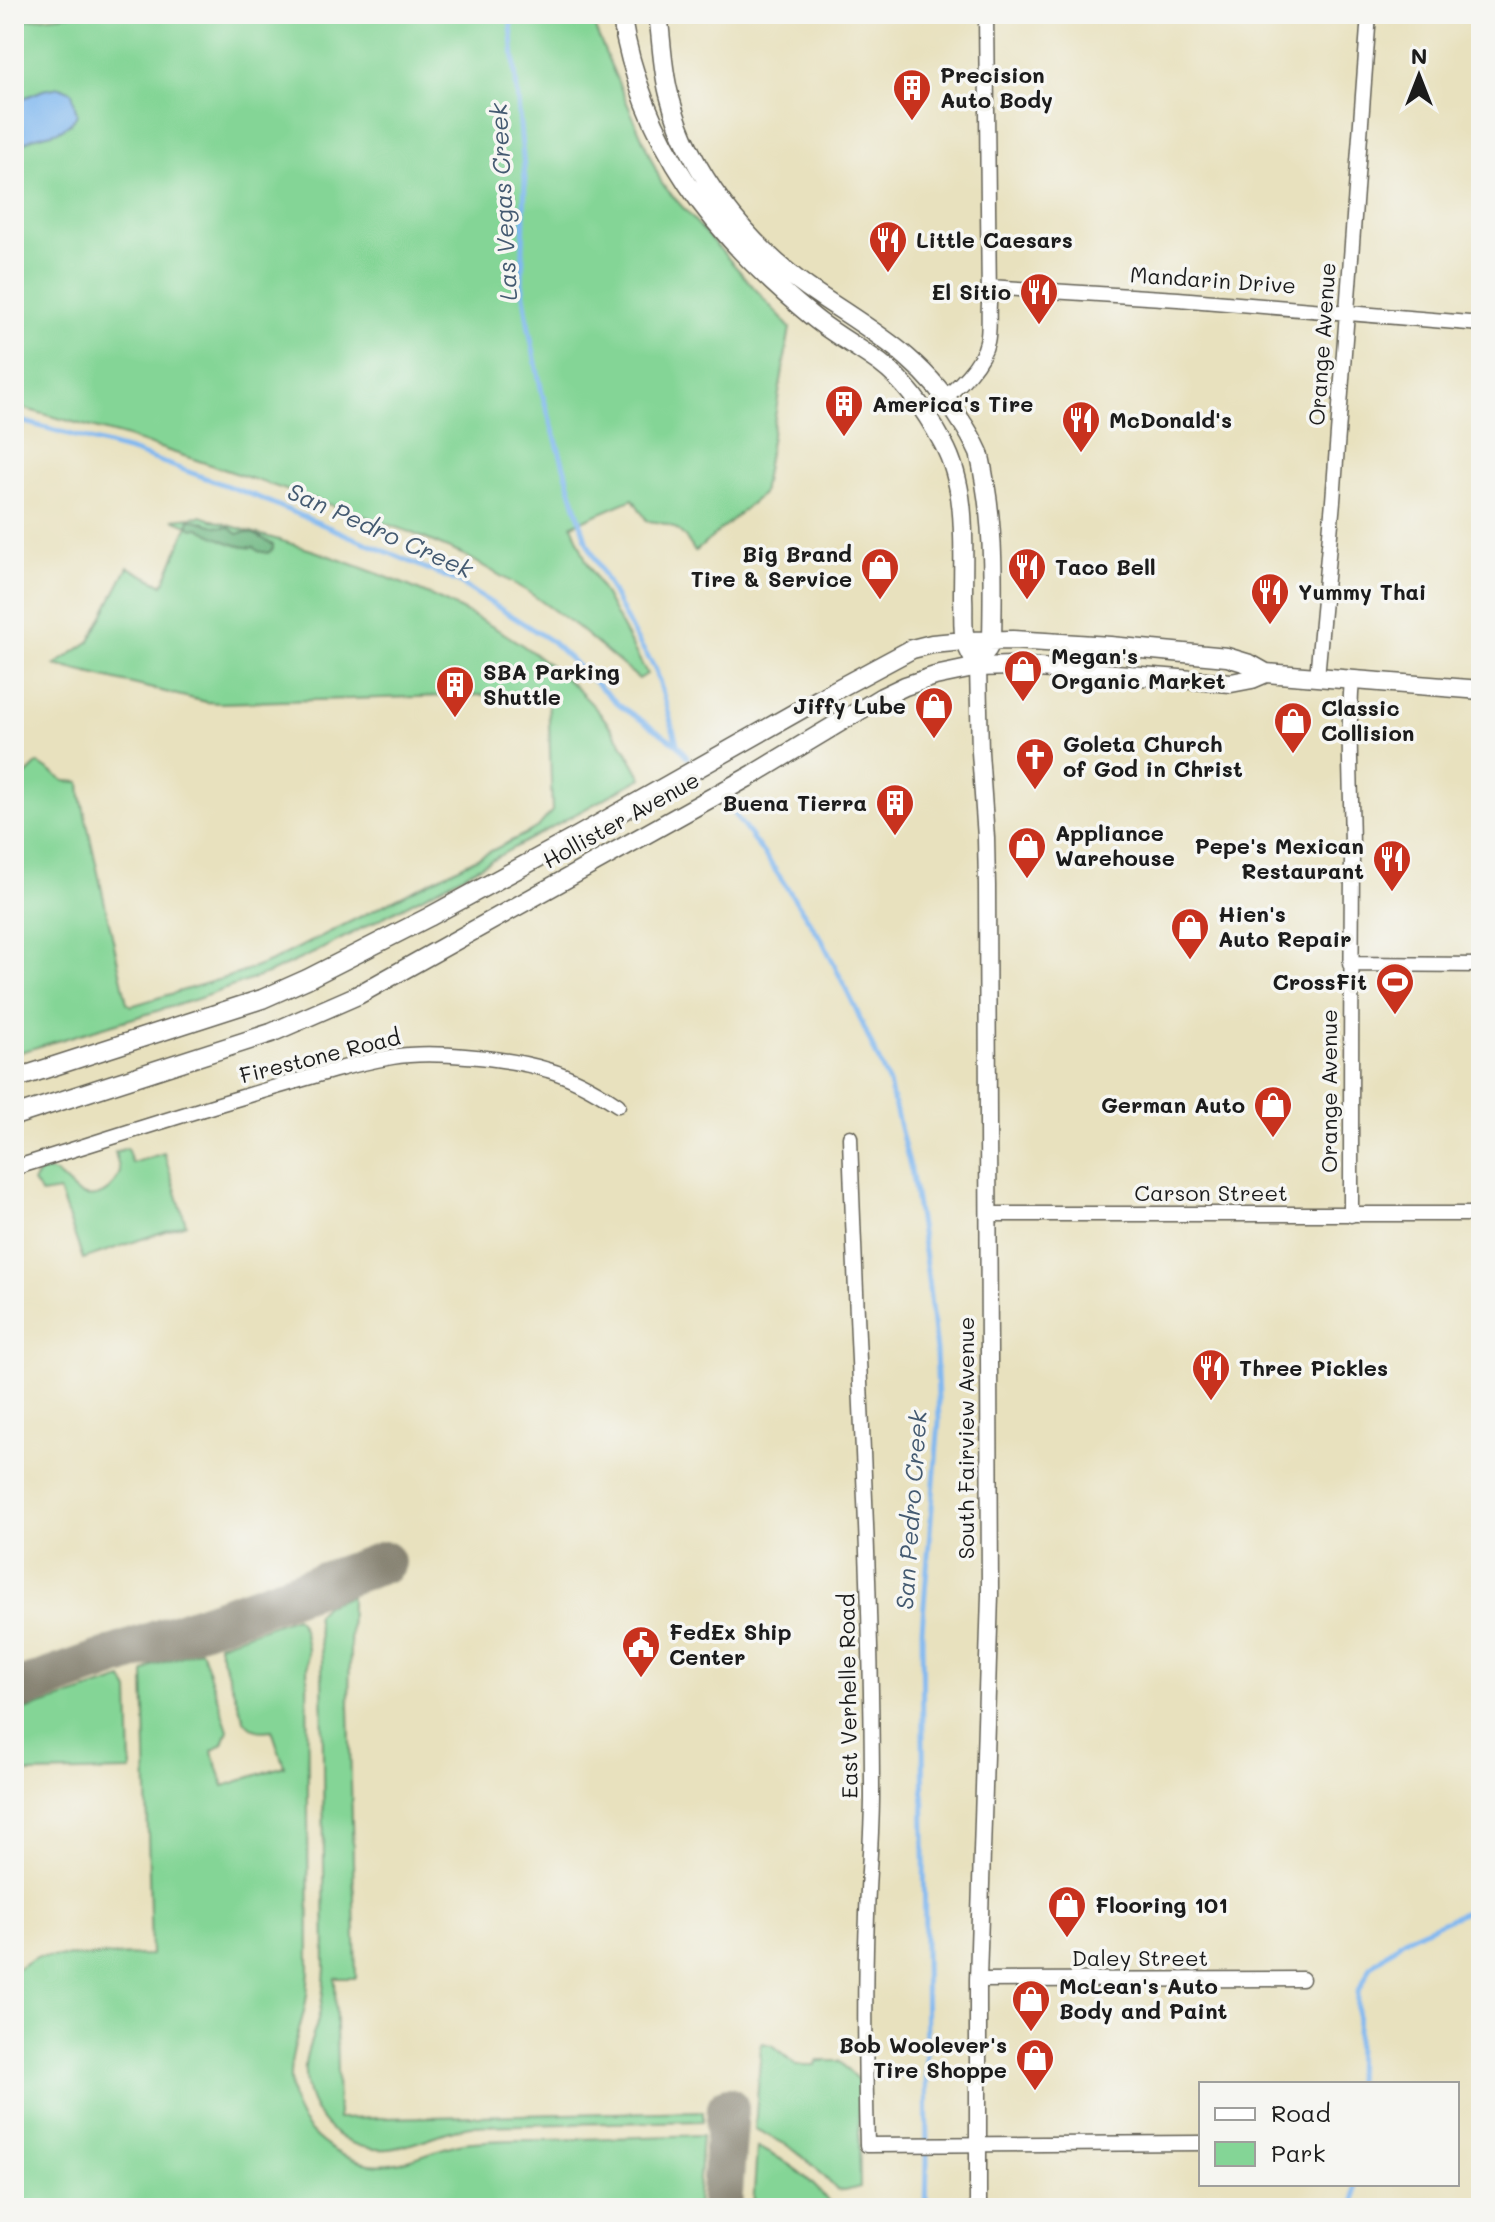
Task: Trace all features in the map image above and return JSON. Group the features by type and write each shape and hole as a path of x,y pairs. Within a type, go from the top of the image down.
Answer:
{"main road":[{"name":"South Fairview Avenue","path":"621,14 636,78 657,131 687,183 717,225 738,250 792,300 832,332 890,371 913,397 951,460 961,519 965,641 978,667"},
{"name":"South Fairview Avenue","path":"658,14 666,83 675,115 696,161 724,205 788,272 895,346 925,372 969,434 980,457 991,537 992,641 978,667"},
{"name":"Hollister Avenue","path":"14,1079 262,999 307,979 429,917 912,649 965,641 1110,646 1227,657 1266,673 1481,690"},
{"name":"Hollister Avenue","path":"14,1116 271,1033 358,995 754,774 894,692 928,678 978,667 1036,667 1231,683 1266,673"}],"street":[{"path":"925,415 946,398 978,362 987,342 986,14"},
{"name":"Orange Avenue","path":"1317,677 1369,14"},
{"name":"Mandarin Drive","path":"989,287 1481,324"},
{"name":"South Fairview Avenue","path":"978,667 980,763 987,862 990,1595 978,1980 978,2208"},
{"name":"Orange Avenue","path":"1351,1215 1352,829 1349,716 1352,680"},
{"path":"1350,964 1481,965"},
{"name":"Firestone Road","path":"14,1168 329,1072 394,1056 432,1054 517,1063 572,1079 618,1105"},
{"name":"East Verhelle Road","path":"850,1137 868,1538 872,1796 865,2023 867,2145 1199,2143"},
{"name":"Carson Street","path":"988,1214 1481,1214"},
{"name":"Daley Street","path":"978,1980 1302,1979"}],"green space":[{"path":"73,14 594,14 596,31 662,184 790,328 762,494 695,552 676,529 647,521 633,499 572,525 586,560 647,674 639,679 577,627 527,591 464,555 407,531 124,436 14,406 14,21"},
{"path":"201,516 366,569 477,618 545,662 576,688 609,724 642,778 449,883 267,974 197,999 14,1054 14,786 38,763 65,781 80,782 127,1003 131,1006 274,960 527,833 539,826 552,811 548,693 219,703 55,665 90,641 128,567 163,585 188,525 173,519"},
{"path":"189,519 229,527 238,534 252,533 273,545 273,549 268,553 258,551 254,547 218,538 199,528 192,529"},
{"path":"127,1148 132,1163 164,1153 186,1224 83,1259 59,1191 41,1194 33,1182 39,1174 51,1171 79,1194 99,1195 114,1184 120,1172 115,1152"},
{"path":"351,1596 349,1704 356,1978 335,1978 338,2119 703,2111 703,2121 470,2126 388,2149 353,2144 338,2135 315,2109 305,2076 307,2054 320,2009 325,1968 322,1659 316,1614 325,1605"},
{"path":"295,1617 302,1628 307,1649 309,1968 306,2000 292,2055 290,2077 293,2100 304,2124 333,2150 357,2161 381,2165 452,2146 496,2140 702,2135 697,2208 20,2208 14,1970 36,1957 151,1955 144,1673 152,1666 200,1650 228,1730 223,1744 212,1751 224,1786 284,1766 272,1730 256,1730 244,1720 218,1644"},
{"path":"123,1679 129,1691 131,1771 29,1773 14,1767 14,1716"},
{"path":"763,2043 774,2046 796,2065 839,2061 858,2080 860,2187 837,2190 789,2146 755,2129"},
{"path":"757,2147 799,2172 833,2208 753,2208"}],"water":[{"path":"60,87 72,92 77,115 62,129 28,141 14,156 14,102 43,90"}],"waterway":[{"name":"Las Vegas Creek","path":"510,14 525,180 522,282 542,393 586,540 633,633 656,670 677,743"},
{"name":"San Pedro Creek","path":"14,419 134,452 255,496 458,582 551,641 620,706 677,744 687,757"},
{"name":"San Pedro Creek","path":"734,814 822,940 889,1084 912,1175 927,1271 936,1351 939,1421 922,1629 926,2208"},
{"path":"1356,2082 1358,1993 1371,1966 1404,1939 1481,1905"},
{"path":"1355,2186 1355,2208"}],"taxiway":[{"path":"14,1691 384,1562"},
{"path":"721,2208 728,2108"}],"place":[{"name":"Precision Auto Body","path":"912,122"},
{"name":"Little Caesars","path":"888,274"},
{"name":"El Sitio","path":"1039,326"},
{"name":"America's Tire","path":"844,438"},
{"name":"McDonald's","path":"1081,454"},
{"name":"Big Brand Tire & Service","path":"880,601"},
{"name":"Taco Bell","path":"1027,601"},
{"name":"Yummy Thai","path":"1270,626"},
{"name":"Megan's Organic Market","path":"1023,703"},
{"name":"SBA Parking Shuttle","path":"455,719"},
{"name":"Jiffy Lube","path":"934,740"},
{"name":"Classic Collision","path":"1293,755"},
{"name":"Goleta Church of God in Christ","path":"1035,791"},
{"name":"Buena Tierra","path":"895,837"},
{"name":"Appliance Warehouse","path":"1027,880"},
{"name":"Pepe's Mexican Restaurant","path":"1392,893"},
{"name":"Hien's Auto Repair","path":"1190,961"},
{"name":"CrossFit","path":"1395,1016"},
{"name":"German Auto","path":"1273,1139"},
{"name":"Three Pickles","path":"1211,1402"},
{"name":"FedEx Ship Center","path":"641,1679"},
{"name":"Flooring 101","path":"1067,1939"},
{"name":"McLean's Auto Body and Paint","path":"1031,2033"},
{"name":"Bob Woolever's Tire Shoppe","path":"1035,2092"}]}
